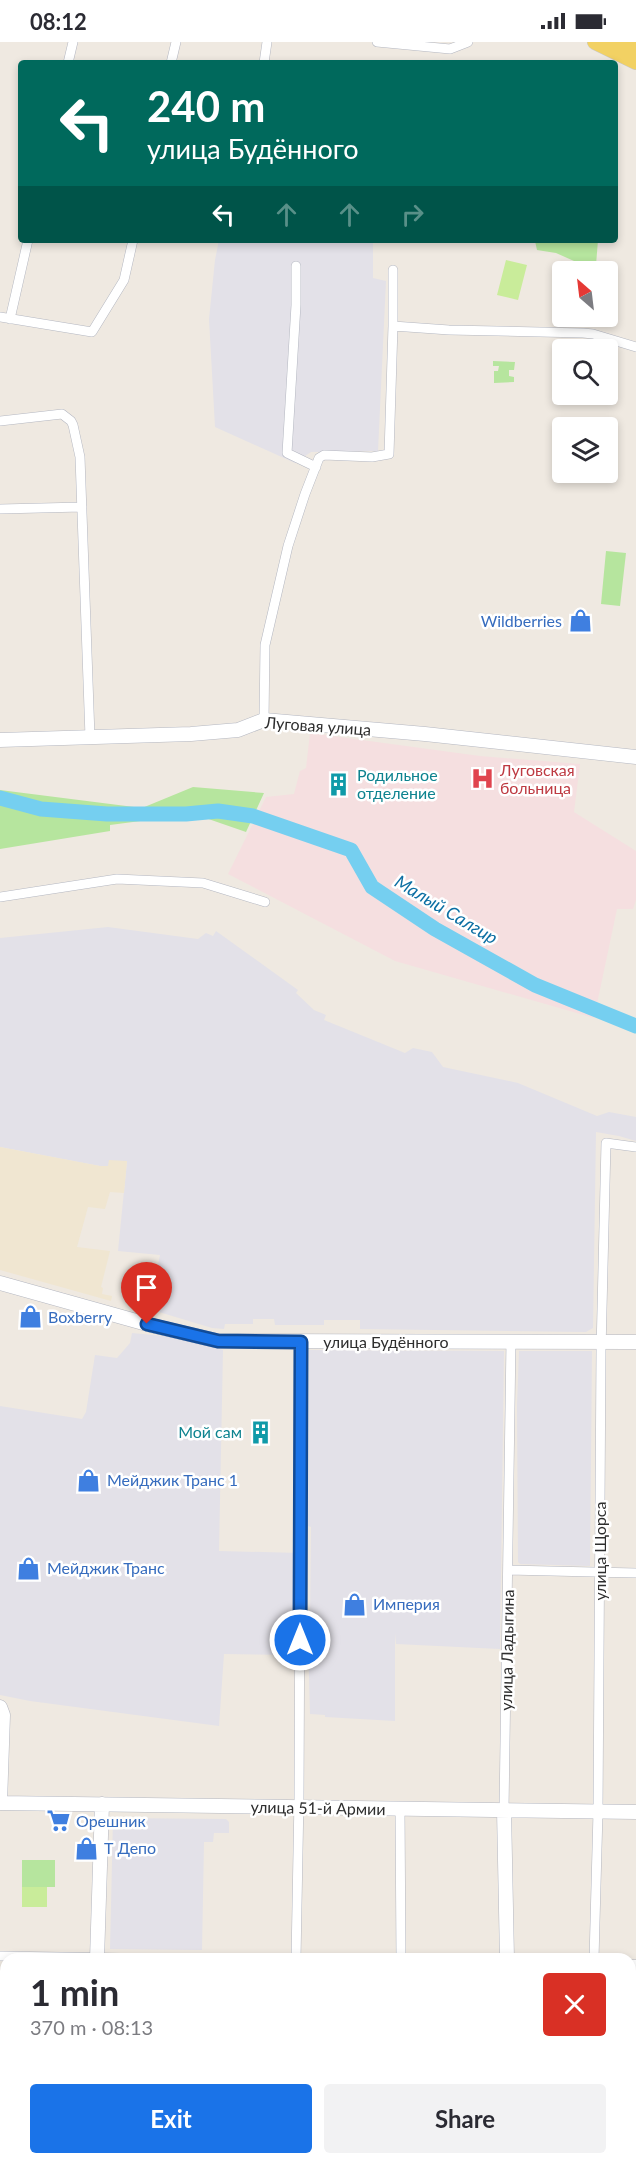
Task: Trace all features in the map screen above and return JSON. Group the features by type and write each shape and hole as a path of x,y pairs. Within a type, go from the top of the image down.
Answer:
{"main road":[{"path":"595,42 636,62"},
{"path":"619,42 636,50"},
{"name":"Луговая улица","path":"0,740 190,734 238,730 264,720 424,734 636,757"},
{"name":"улица Будённого","path":"0,1283 154,1326 218,1341 636,1342"},
{"path":"0,1707 3,1715 0,1803"},
{"name":"улица 51-й Армии","path":"0,1803 636,1812"},
{"path":"97,1953 102,1804"},
{"name":"улица Ладыгина","path":"504,1810 507,1953"}],"street":[{"path":"69,60 73,42"},
{"path":"172,60 176,42"},
{"path":"264,60 267,42"},
{"path":"377,42 450,49 468,42"},
{"path":"10,319 27,243"},
{"path":"0,317 92,332 124,280 132,243"},
{"path":"296,266 297,305 287,453 316,467"},
{"path":"264,720 265,645 288,546 304,494 319,458 324,455 372,457 389,454 393,270"},
{"path":"393,326 449,330 573,332 593,334 636,347"},
{"path":"0,421 62,414 74,425 79,447 90,737"},
{"path":"0,509 82,507"},
{"path":"0,897 117,879 203,883 265,902"},
{"name":"улица Щорса","path":"594,1953 606,1143 636,1147"},
{"name":"улица Ладыгина","path":"504,1810 511,1341"},
{"path":"296,1953 301,1342"},
{"path":"508,1570 636,1573"},
{"path":"400,1809 401,1953"}],"shaded area":[{"path":"218,243 373,243 373,278 386,281 378,451 311,452 295,463 215,427 209,319"},
{"path":"310,733 480,756 580,764 574,812 636,851 636,900 633,909 617,909 594,1018 395,961 228,874 266,797 294,794 300,771 306,768"},
{"path":"108,927 198,939 206,933 213,936 216,931 298,990 296,993 314,1010 326,1015 324,1020 405,1053 413,1048 432,1052 443,1067 518,1083 597,1116 609,1112 636,1117 636,1141 596,1132 593,1328 586,1332 360,1329 360,1320 324,1320 324,1325 275,1325 274,1319 253,1319 253,1324 225,1324 224,1329 212,1328 149,1309 160,1255 118,1251 127,1161 108,1167 0,1147 0,938"},
{"path":"0,1147 100,1166 108,1166 109,1160 127,1161 124,1193 110,1192 105,1209 88,1207 77,1247 110,1251 101,1287 103,1288 102,1294 112,1296 111,1301 0,1270"},
{"path":"132,1333 174,1337 223,1350 219,1551 300,1553 297,1655 224,1654 219,1726 0,1695 0,1406 82,1419 86,1412 95,1355 117,1358 130,1343"},
{"path":"309,1350 504,1351 500,1649 396,1644 395,1633 395,1721 310,1714 308,1634 312,1632 312,1620 310,1620 311,1527 308,1526"},
{"path":"519,1351 592,1351 590,1566 520,1564 518,1562"},
{"path":"113,1818 226,1819 229,1822 229,1833 214,1833 213,1842 204,1842 202,1950 110,1949"}],"green space":[{"path":"535,243 598,243 596,261 574,261 556,253 537,250"},
{"path":"506,260 527,265 518,300 497,295"},
{"path":"493,361 515,362 514,370 509,370 509,376 514,377 514,382 494,383 494,371 498,371 499,366 493,366"},
{"path":"606,551 626,553 620,606 601,604"},
{"path":"193,787 264,793 246,832 194,814 110,825 110,831 0,849 0,790 142,808"},
{"path":"22,1860 55,1860 55,1887 22,1887"},
{"path":"22,1887 47,1887 47,1907 22,1907"}],"waterway":[{"name":"Малый Салгир","path":"0,798 41,809 107,814 186,814 218,811 253,816 351,850 372,887 435,929 535,985 636,1026"}],"place":[{"name":"Wildberries","path":"580,621"},
{"name":"Луговская больница","path":"482,779"},
{"name":"Родильное отделение","path":"339,784"},
{"name":"Boxberry","path":"30,1317"},
{"name":"Мой сам","path":"260,1432"},
{"name":"Мейджик Транс 1","path":"89,1480"},
{"name":"Мейджик Транс","path":"29,1568"},
{"name":"Империя","path":"355,1604"},
{"name":"Орешник","path":"58,1821"},
{"name":"Т Депо","path":"86,1848"}],"route":[{"path":"147,1324 218,1341 301,1342 300,1640"}]}
